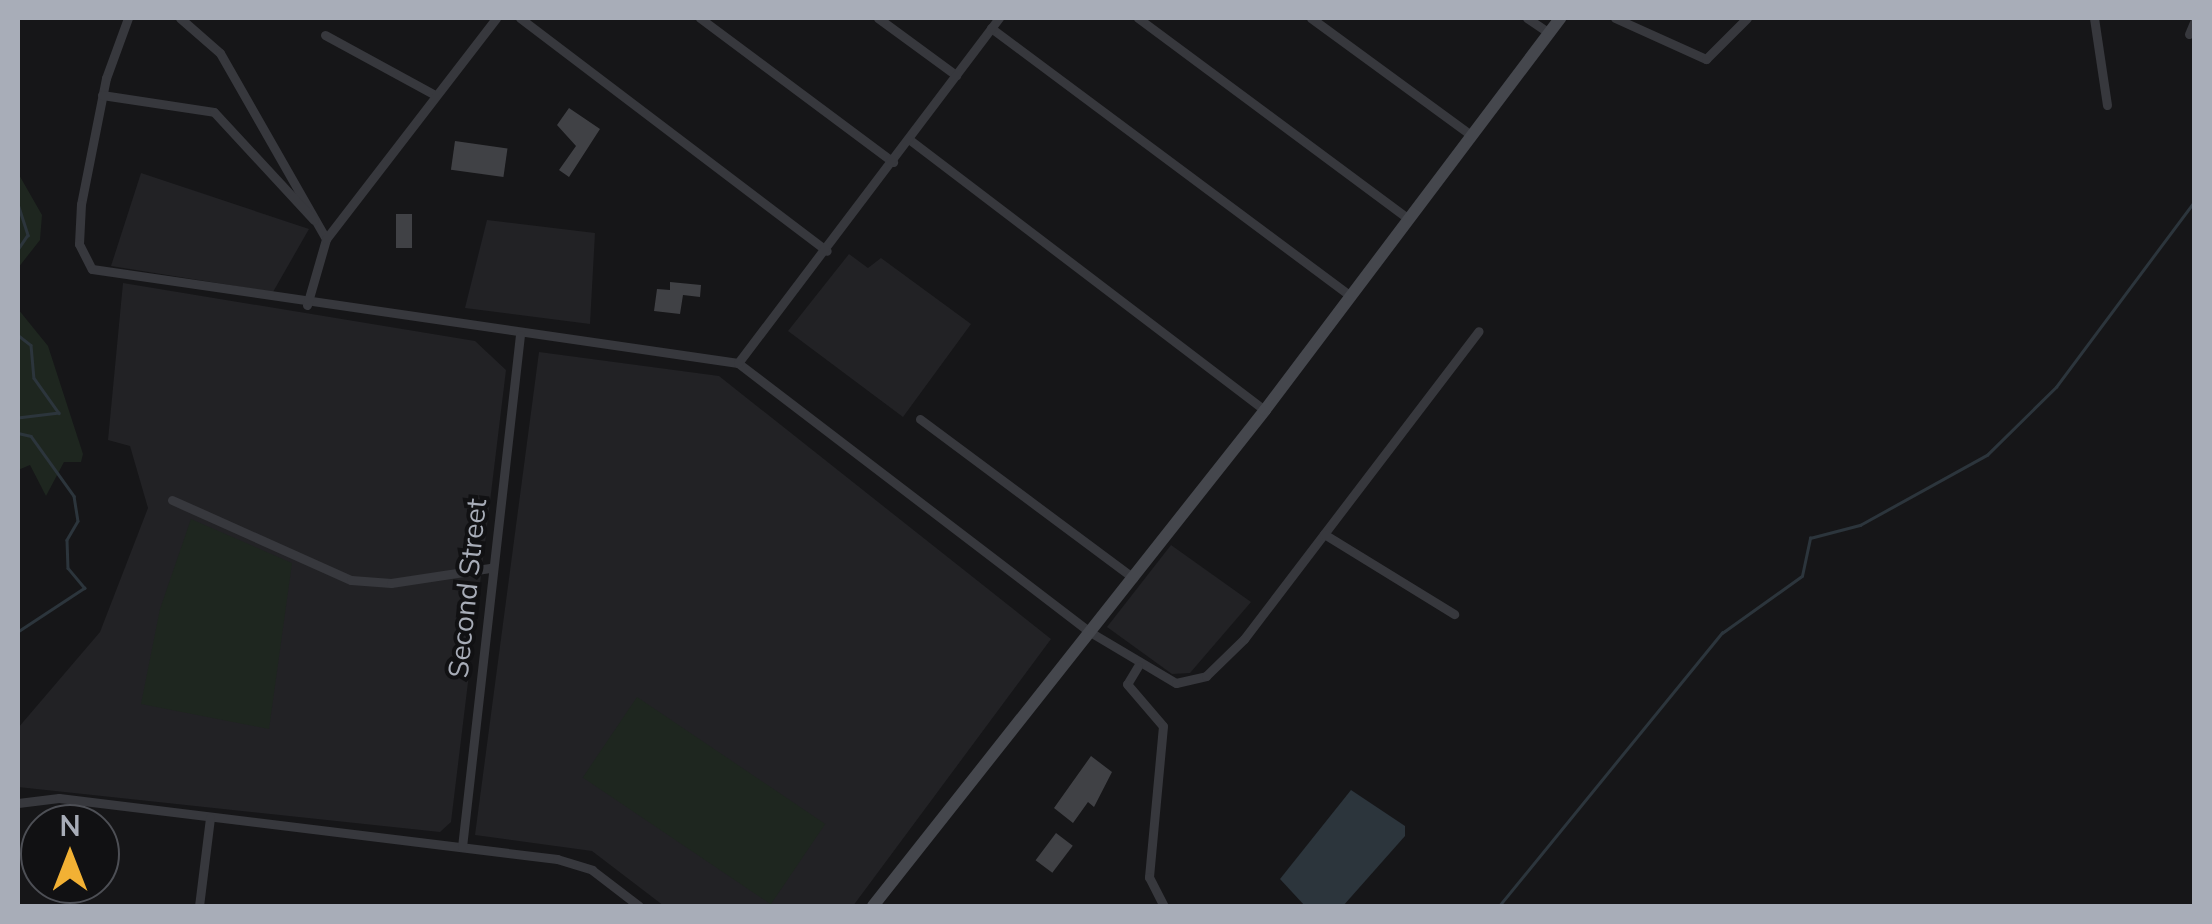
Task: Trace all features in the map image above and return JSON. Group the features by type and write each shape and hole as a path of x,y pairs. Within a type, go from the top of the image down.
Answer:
{"main road":[{"path":"873,906 1265,410 1468,133 1560,18"}],"street":[{"path":"128,18 102,95 80,204 78,244 92,269 307,305 738,363 1090,632 1138,666 1176,683 1206,676 1324,534 1479,331"},
{"path":"180,18 220,53 326,240"},
{"path":"307,305 326,240 433,94 496,18"},
{"path":"520,18 827,251"},
{"path":"700,18 893,162"},
{"path":"878,18 956,75"},
{"path":"738,363 827,251 1000,18"},
{"path":"1138,18 1406,218"},
{"path":"1311,18 1468,133"},
{"path":"1527,18 1548,32"},
{"path":"1615,18 1706,59 1747,18"},
{"path":"2094,18 2107,104"},
{"path":"2189,34 2194,22"},
{"path":"991,28 1349,295"},
{"path":"325,36 433,94"},
{"path":"102,95 214,112 316,222"},
{"path":"910,140 1265,410"},
{"name":"Second Street","path":"462,847 490,568 520,335"},
{"path":"920,419 1132,578"},
{"path":"172,500 351,580 391,584 490,568"},
{"path":"1324,534 1454,614"},
{"path":"1138,666 1127,684 1163,726 1149,877 1164,906"},
{"path":"21,799 462,847 592,870 639,906"},
{"path":"198,906 210,818"}],"shaded area":[{"path":"18,173 42,215 40,240 18,268"},
{"path":"141,173 309,229 273,292 111,266"},
{"path":"487,220 595,233 590,324 465,308"},
{"path":"849,254 868,268 881,258 971,324 903,417 788,331"},
{"path":"123,283 475,341 506,370 451,822 440,832 18,787 18,728 100,632 148,508 130,446 108,440"},
{"path":"18,309 48,346 83,454 81,462 64,462 46,496 30,465 18,470"},
{"path":"539,352 719,376 1051,639 853,906 664,906 592,851 475,835"},
{"path":"191,519 292,563 269,729 141,704 160,609"},
{"path":"1171,545 1251,602 1190,673 1172,674 1107,627"},
{"path":"637,697 825,824 771,904 583,777"},
{"path":"1351,790 1405,826 1405,836 1343,906 1305,906 1280,879"}],"building":[{"path":"569,108 600,129 569,177 559,170 576,146 557,125"},
{"path":"455,141 507,148 503,177 451,170"},
{"path":"396,214 412,214 412,248 396,248"},
{"path":"670,282 701,285 700,297 683,295 680,314 654,311 657,289 670,290"},
{"path":"1091,756 1112,772 1094,807 1088,802 1073,823 1054,808"},
{"path":"1056,833 1073,846 1052,873 1036,860"}],"waterway":[{"path":"1499,906 1722,633 1802,576 1810,538 1860,525 1987,455 2056,387 2194,202"},
{"path":"18,204 28,235 18,250"},
{"path":"18,335 31,345 34,378 59,413 18,418"},
{"path":"18,433 31,436 74,496 78,521 67,540 68,568 85,588 18,632"}]}
